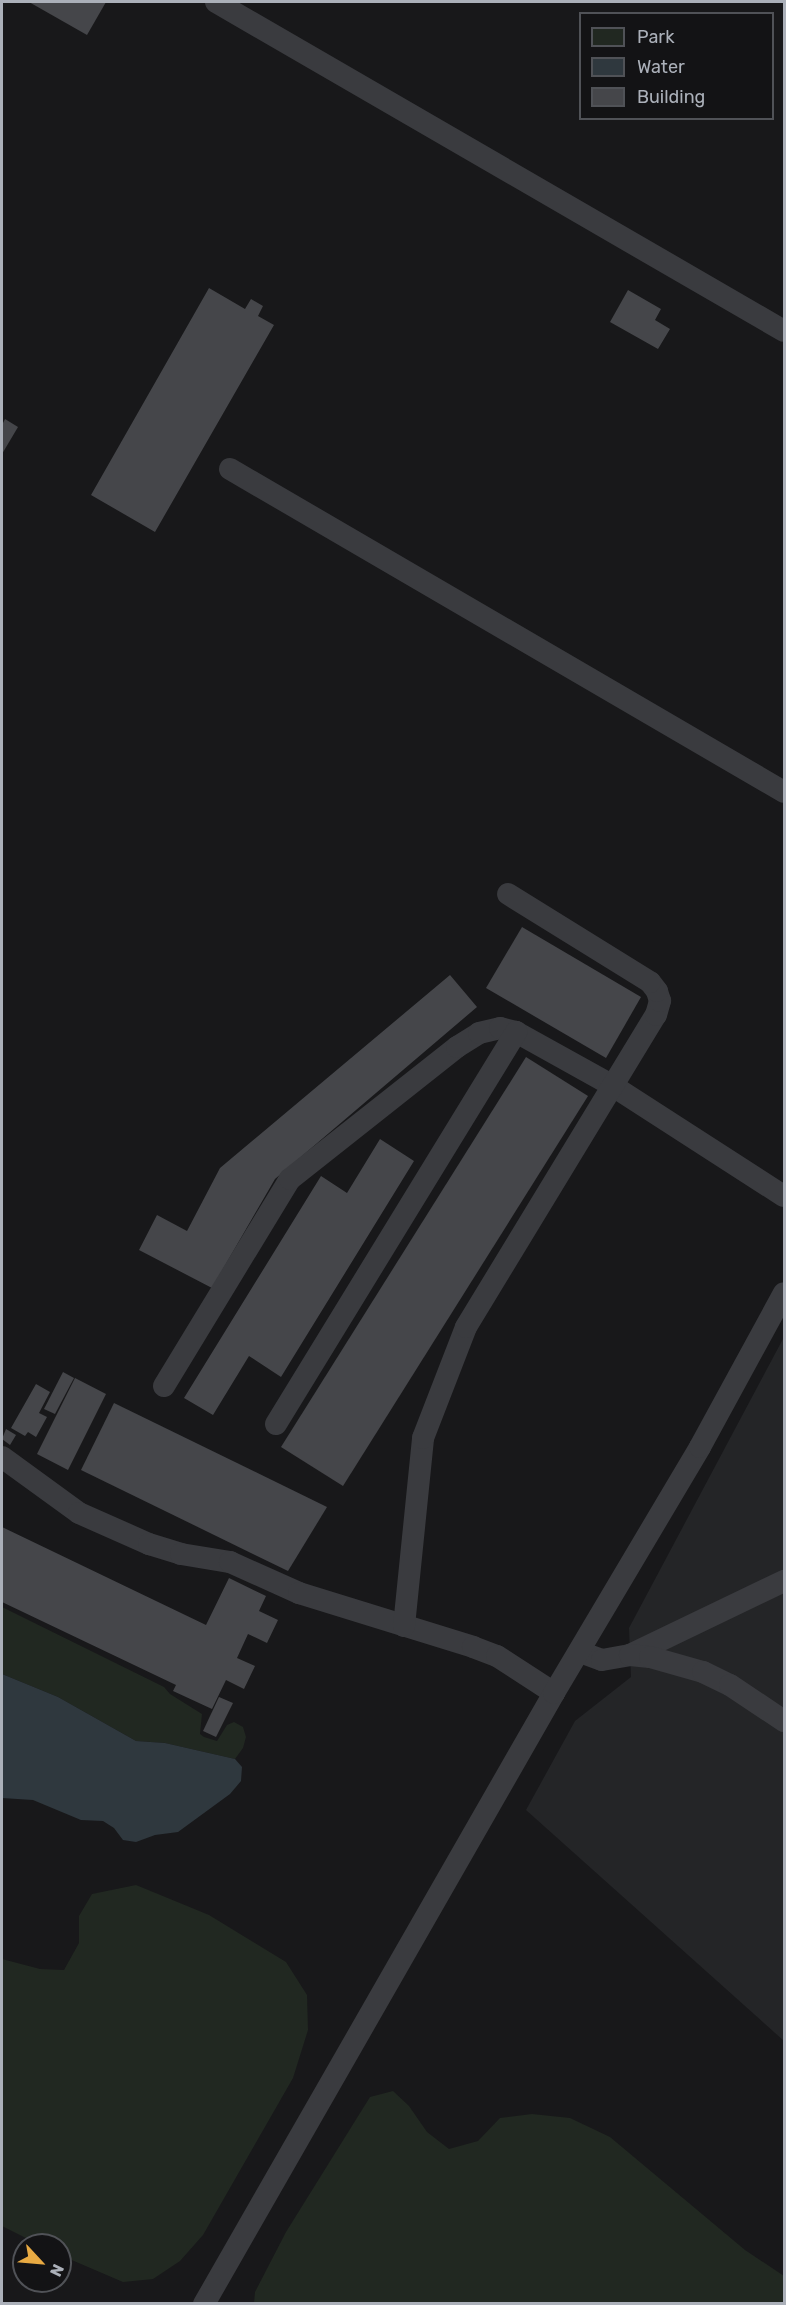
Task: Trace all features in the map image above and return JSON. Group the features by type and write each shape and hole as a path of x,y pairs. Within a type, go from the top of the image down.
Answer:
{"lane":[{"path":"216,2 784,331"},
{"path":"230,469 784,792"},
{"path":"404,1626 423,1438 466,1327 656,1015 660,1001 651,982 508,894"},
{"path":"164,1386 290,1179 457,1047 479,1034 500,1028 516,1032 613,1086 784,1196"},
{"path":"276,1424 516,1032"},
{"path":"204,2304 555,1693 700,1447 784,1293"},
{"path":"2,1457 79,1513 149,1544 181,1554 230,1562 298,1593 497,1656 555,1693"},
{"path":"580,1652 602,1660 630,1655 784,1581"},
{"path":"630,1655 651,1657 703,1672 730,1685 784,1721"}],"shaded area":[{"path":"784,1337 784,2041 526,1810 575,1721 631,1677 629,1628"}],"green space":[{"path":"2,1607 164,1687 170,1694 202,1714 200,1734 204,1737 217,1741 227,1725 234,1722 243,1727 246,1737 243,1748 235,1759 165,1743 136,1741 58,1697 2,1674"},
{"path":"136,1885 209,1915 286,1962 307,1995 308,2030 293,2078 203,2235 180,2261 153,2279 123,2282 72,2260 72,2233 16,2233 2,2226 2,1959 40,1969 64,1970 79,1943 79,1916 92,1894"},
{"path":"393,2091 409,2106 427,2132 449,2149 478,2141 500,2118 532,2114 570,2118 610,2137 745,2250 784,2276 784,2303 254,2303 255,2292 286,2232 370,2097"}],"water":[{"path":"2,1674 58,1697 136,1741 165,1743 235,1759 242,1767 241,1781 230,1794 178,1832 155,1835 136,1842 123,1840 114,1828 103,1821 81,1820 33,1800 2,1798"}],"building":[{"path":"29,2 106,2 87,35"},
{"path":"209,288 245,309 251,299 263,306 258,316 274,325 155,532 91,495"},
{"path":"628,290 661,309 655,320 670,329 658,349 610,322"},
{"path":"5,419 18,427 2,454 2,425"},
{"path":"522,927 641,997 606,1058 486,988"},
{"path":"450,975 477,1007 275,1179 212,1288 139,1250 157,1215 187,1231 220,1168"},
{"path":"526,1057 588,1096 343,1486 281,1447"},
{"path":"380,1139 414,1161 281,1377 249,1356 213,1415 184,1398 321,1176 347,1193"},
{"path":"63,1372 74,1378 55,1414 44,1409"},
{"path":"75,1378 106,1394 68,1470 37,1454"},
{"path":"36,1384 50,1392 39,1413 47,1417 36,1437 28,1432 25,1436 11,1428"},
{"path":"114,1403 327,1507 288,1571 81,1470"},
{"path":"6,1429 16,1435 10,1445 2,1439"},
{"path":"2,1527 206,1625 229,1578 266,1596 259,1611 278,1620 267,1643 248,1634 237,1658 255,1666 244,1689 226,1680 212,1709 173,1691 176,1685 2,1602"},
{"path":"219,1697 233,1703 216,1737 203,1731"}]}
